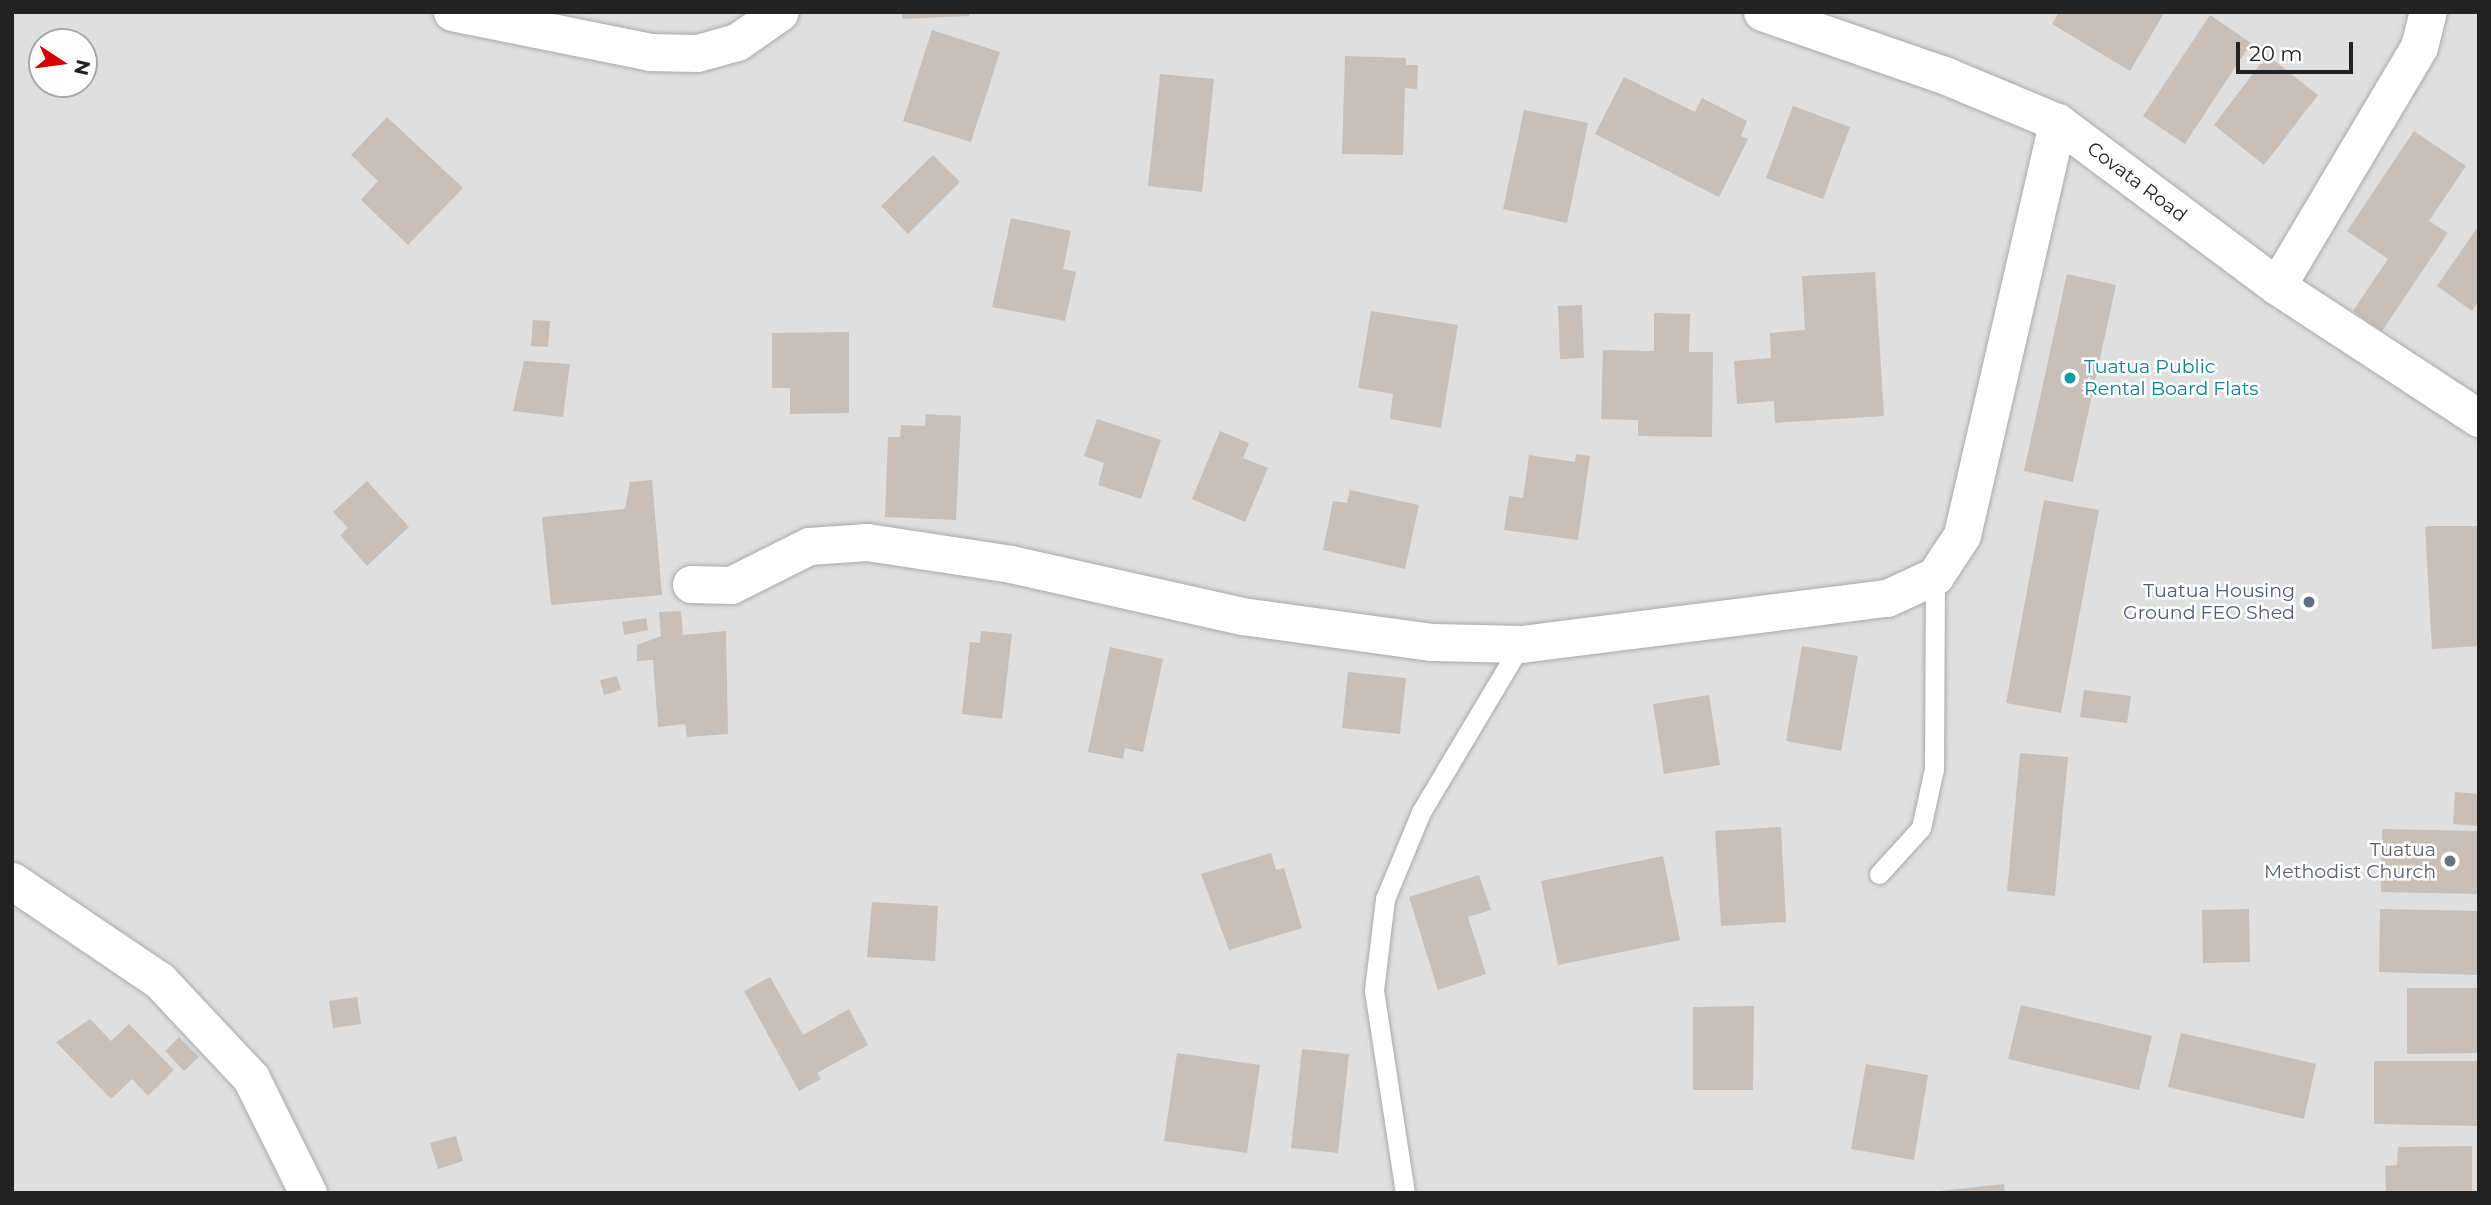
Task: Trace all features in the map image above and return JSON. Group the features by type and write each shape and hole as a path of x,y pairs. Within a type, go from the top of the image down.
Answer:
{"street":[{"path":"452,12 650,52 697,53 737,42 780,12"},
{"name":"Covata Road","path":"1762,12 1838,25 2057,122 2277,286 2479,418"},
{"path":"2277,286 2418,47 2428,12"},
{"path":"691,584 731,585 809,546 867,542 1011,564 1242,616 1432,642 1521,645 1887,598 1935,576 1962,536 2057,122"},
{"path":"12,881 159,980 251,1078 309,1193"}],"lane":[{"path":"1879,874 1921,828 1934,769 1935,576"},
{"path":"1405,1193 1374,989 1385,899 1421,812 1521,645"}],"shaded area":[{"path":"12,12 2479,12 2479,1193 12,1193"}],"building":[{"path":"902,12 969,12 969,16 902,19"},
{"path":"2059,12 2159,12 2163,15 2130,71 2052,24"},
{"path":"2210,15 2251,43 2185,144 2143,116"},
{"path":"932,30 1000,52 971,142 903,121"},
{"path":"2267,55 2318,95 2264,165 2214,125"},
{"path":"1345,56 1406,58 1406,65 1418,65 1417,89 1405,88 1403,155 1342,154"},
{"path":"1160,74 1214,79 1202,192 1148,186"},
{"path":"1624,77 1695,112 1702,98 1747,121 1741,136 1748,139 1719,197 1595,134"},
{"path":"1793,106 1850,127 1823,199 1766,178"},
{"path":"1524,110 1588,123 1567,223 1503,209"},
{"path":"387,117 463,188 408,245 361,200 378,181 351,155"},
{"path":"2414,131 2466,166 2429,221 2448,233 2382,331 2353,311 2388,259 2347,231"},
{"path":"933,155 960,182 908,234 881,206"},
{"path":"1011,218 1071,231 1063,269 1076,272 1065,321 992,307"},
{"path":"2479,225 2479,301 2472,311 2437,286"},
{"path":"1875,272 1884,416 1775,423 1774,401 1737,404 1734,361 1771,358 1770,333 1805,330 1802,276"},
{"name":"Tuatua Public Rental Board Flats","path":"2067,274 2116,285 2073,482 2024,471"},
{"path":"1582,305 1584,358 1560,359 1558,306"},
{"path":"1371,311 1458,325 1441,428 1390,419 1393,394 1358,388"},
{"path":"1654,313 1690,314 1689,352 1713,352 1712,437 1638,436 1638,420 1601,419 1603,350 1654,351"},
{"path":"533,320 550,321 548,347 531,346"},
{"path":"849,332 849,413 790,414 790,388 772,388 772,333"},
{"path":"524,361 570,364 563,417 513,411"},
{"path":"926,414 961,416 956,520 885,517 888,437 900,437 901,425 925,426"},
{"path":"1097,419 1161,440 1141,499 1098,485 1104,463 1084,456"},
{"path":"1220,431 1249,443 1243,458 1268,468 1245,522 1192,499"},
{"path":"1576,454 1590,456 1578,540 1504,530 1509,496 1523,498 1529,455 1575,462"},
{"path":"652,480 662,595 551,605 542,517 625,509 630,482"},
{"path":"367,481 409,527 367,566 340,535 348,528 333,512"},
{"path":"1350,490 1419,505 1405,569 1323,550 1333,501 1347,503"},
{"path":"2044,500 2099,510 2061,713 2006,703"},
{"path":"2479,526 2479,646 2432,649 2425,527"},
{"path":"681,611 683,635 726,631 728,734 687,737 685,724 658,727 653,660 637,661 637,645 661,636 659,612"},
{"path":"646,618 648,630 624,635 622,622"},
{"path":"981,631 1012,634 1002,719 962,714 970,642 980,643"},
{"path":"1802,646 1858,656 1841,751 1786,741"},
{"path":"1110,647 1163,659 1143,752 1125,748 1123,759 1088,752"},
{"path":"1348,672 1406,678 1400,734 1342,728"},
{"path":"617,676 621,690 604,695 600,680"},
{"path":"2084,690 2131,696 2127,723 2080,717"},
{"path":"1709,695 1720,765 1664,774 1653,704"},
{"path":"2020,753 2068,757 2055,896 2007,891"},
{"path":"2455,792 2479,794 2479,826 2453,824"},
{"path":"1781,827 1786,922 1721,926 1715,831"},
{"path":"2382,829 2479,831 2479,894 2381,892"},
{"path":"1271,853 1276,870 1284,868 1302,928 1229,950 1201,874"},
{"path":"1663,856 1680,940 1558,965 1541,881"},
{"path":"1479,875 1491,910 1468,917 1486,974 1438,990 1409,897"},
{"path":"872,902 938,906 935,961 867,957"},
{"path":"2249,909 2250,962 2203,963 2202,910"},
{"path":"2380,909 2479,911 2479,975 2379,972"},
{"path":"770,977 803,1035 849,1009 868,1045 817,1073 821,1079 799,1091 744,991"},
{"path":"2407,988 2479,988 2479,1053 2407,1054"},
{"path":"357,997 361,1024 333,1028 329,1001"},
{"path":"2021,1005 2152,1036 2139,1090 2008,1059"},
{"path":"1754,1006 1753,1090 1693,1090 1693,1007"},
{"path":"90,1019 111,1041 129,1024 174,1070 148,1096 132,1079 111,1099 56,1042"},
{"path":"2181,1033 2316,1064 2304,1119 2168,1087"},
{"path":"179,1037 199,1057 184,1071 165,1051"},
{"path":"1302,1049 1349,1054 1338,1153 1291,1148"},
{"path":"1177,1053 1260,1065 1247,1153 1164,1141"},
{"path":"2374,1061 2479,1061 2479,1126 2374,1124"},
{"path":"1866,1064 1928,1075 1914,1160 1851,1149"},
{"path":"456,1136 463,1161 438,1169 430,1143"},
{"path":"2472,1146 2472,1193 2386,1193 2385,1166 2397,1165 2398,1147"},
{"path":"2004,1184 2005,1193 1939,1193 1939,1191"}],"place":[{"name":"Tuatua Public Rental Board Flats","path":"2070,378"},
{"name":"Tuatua Housing Ground FEO Shed","path":"2309,602"},
{"name":"Tuatua Methodist Church","path":"2450,861"}]}
